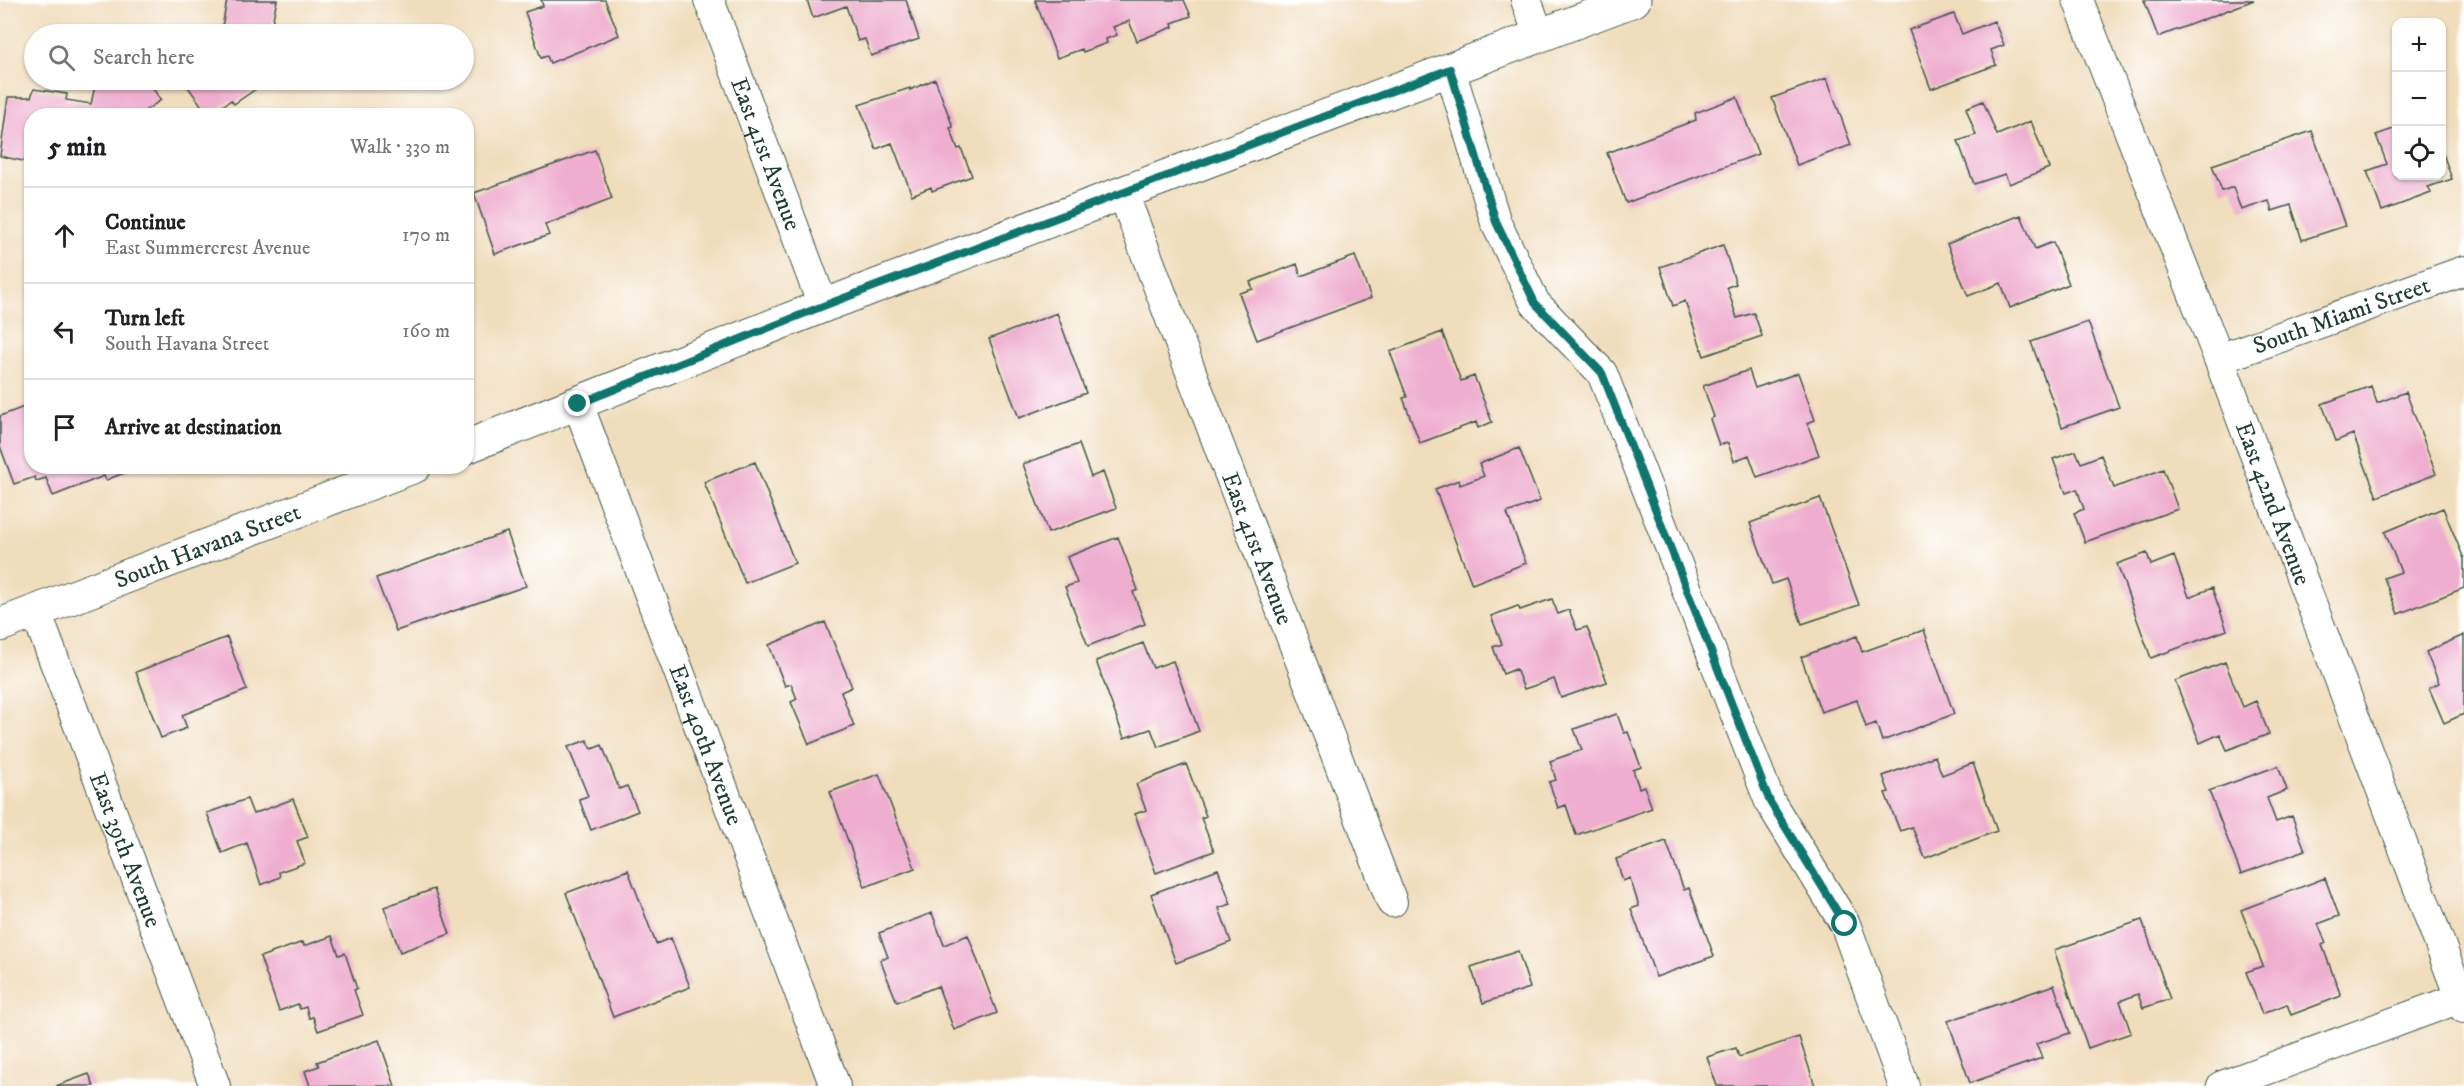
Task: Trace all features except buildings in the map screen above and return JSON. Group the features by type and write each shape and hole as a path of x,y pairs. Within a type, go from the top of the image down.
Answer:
{"street":[{"name":"East 41st Avenue","path":"709,0 823,306"},
{"path":"1526,0 1539,35"},
{"path":"474,444 823,306 1634,0"},
{"name":"East 42nd Avenue","path":"2078,0 2219,359 2462,1003"},
{"path":"1450,69 1496,222 1535,303 1602,373 1770,802 1845,924 1904,1086"},
{"name":"East 41st Avenue","path":"1123,193 1392,902"},
{"name":"South Miami Street","path":"2219,359 2464,271"},
{"name":"East 40th Avenue","path":"578,404 835,1086"},
{"name":"South Havana Street","path":"0,625 394,474"},
{"name":"East 39th Avenue","path":"36,612 215,1086"},
{"path":"2222,1086 2462,1003"}],"route":[{"path":"578,404 823,306 1450,69 1496,222 1535,303 1602,373 1770,802 1845,924"}]}
